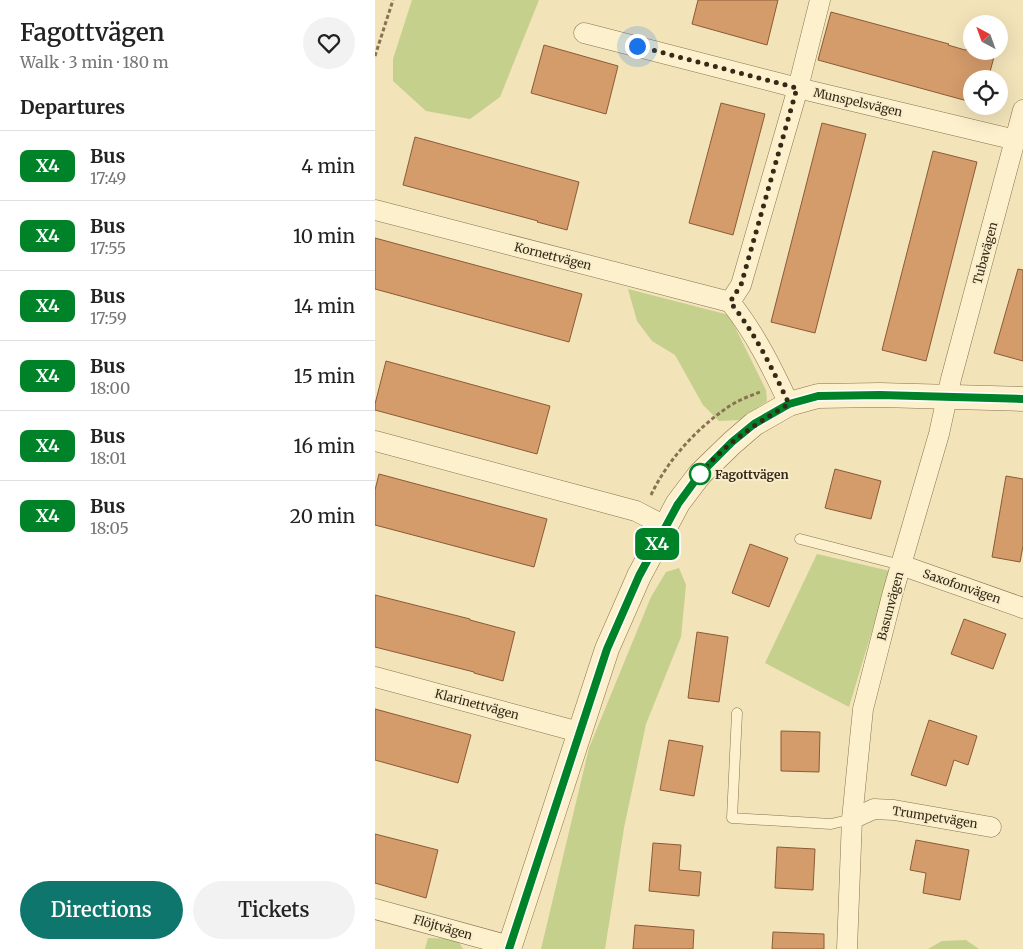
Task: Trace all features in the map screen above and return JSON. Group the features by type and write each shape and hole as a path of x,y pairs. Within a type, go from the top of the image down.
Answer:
{"street":[{"path":"784,393 758,342 730,302 741,285 820,0"},
{"name":"Munspelsvägen","path":"584,33 797,88 1016,140"},
{"name":"Tubavägen","path":"947,397 1023,110"},
{"name":"Kornettvägen","path":"375,210 730,302"},
{"path":"784,393 818,396 1023,399"},
{"path":"509,948 607,649 639,576 678,504 700,474 784,393"},
{"name":"Basunvägen","path":"847,949 852,819 863,709 901,565 939,434 947,397"},
{"path":"375,441 635,511 667,526"},
{"name":"Saxofonvägen","path":"901,565 1023,608"},
{"name":"Klarinettvägen","path":"375,677 563,726 579,732"},
{"name":"Trumpetvägen","path":"852,819 874,809 895,810 991,827"},
{"name":"Flöjtvägen","path":"375,908 509,948"}],"lane":[{"path":"800,539 901,565"},
{"path":"737,714 732,818 831,824 852,819"}],"path":[{"path":"375,56 393,0"},
{"path":"641,514 669,464 709,422 729,406 784,393"}],"green space":[{"path":"412,0 539,0 500,97 470,119 426,111 393,81 393,59"},
{"path":"628,289 729,315 766,390 767,401 739,420 719,421 703,405 675,355 652,341 637,321"},
{"path":"817,554 890,571 849,707 765,663"},
{"path":"679,568 686,585 681,637 646,724 624,828 605,949 541,949 589,748 651,597 666,572"},
{"path":"428,938 457,939 463,949 425,949"},
{"path":"966,940 979,949 928,949 942,941"}],"building":[{"path":"698,0 778,0 767,45 692,24"},
{"path":"831,12 949,44 963,49 963,60 993,60 990,70 963,70 963,100 818,60"},
{"path":"544,45 618,66 606,114 531,93"},
{"path":"721,103 765,114 733,235 689,223"},
{"path":"822,123 866,134 815,333 771,322"},
{"path":"415,137 579,182 567,230 403,185"},
{"path":"933,151 977,162 926,361 882,350"},
{"path":"375,238 582,294 569,342 375,289"},
{"path":"1018,269 1023,270 1023,361 994,353"},
{"path":"386,361 550,406 537,454 375,410"},
{"path":"835,469 881,481 871,519 825,508"},
{"path":"379,474 547,519 534,567 375,525 375,490"},
{"path":"1006,476 1023,479 1023,546 1020,562 992,557"},
{"path":"750,544 788,558 769,607 732,593"},
{"path":"375,595 515,632 503,681 375,647"},
{"path":"964,619 1006,634 993,669 951,654"},
{"path":"697,632 728,637 719,702 688,698"},
{"path":"375,709 471,735 458,783 375,760"},
{"path":"929,720 977,736 968,765 954,760 946,786 911,775"},
{"path":"781,731 820,732 819,772 781,771"},
{"path":"669,740 703,746 694,796 660,790"},
{"path":"375,834 438,850 426,898 375,883"},
{"path":"916,840 969,850 960,900 923,893 926,873 910,870"},
{"path":"653,843 681,845 679,870 701,872 699,896 649,891"},
{"path":"777,847 815,849 813,890 775,888"},
{"path":"635,925 694,930 693,949 633,949"},
{"path":"773,932 824,934 824,949 772,949"}],"bus line":[{"name":"X4","path":"509,949 607,649 639,576 678,504 700,474 732,442 754,424 789,404 818,396 880,395 1023,399"}],"place":[{"name":"Fagottvägen","path":"700,474"}],"route":[{"path":"637,46 797,88 741,285 730,302 758,342 789,404 754,424 732,442 700,474"}]}
